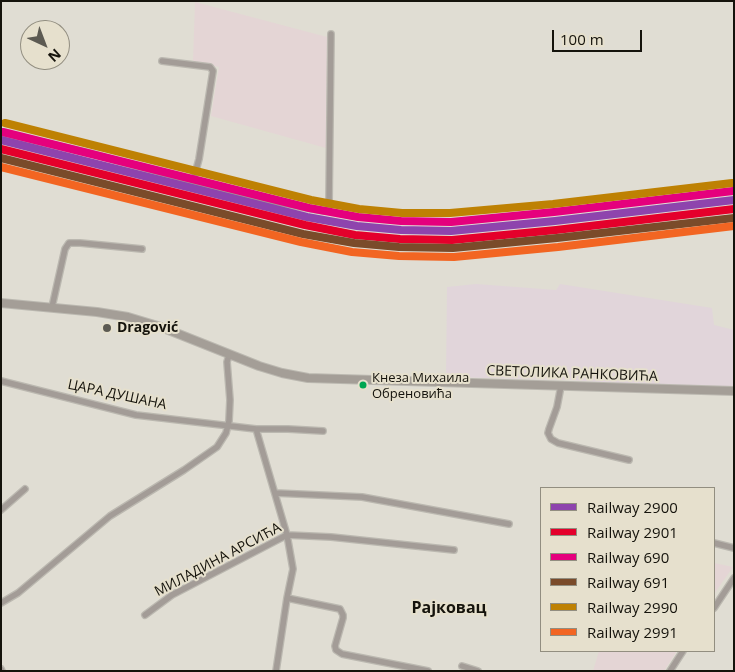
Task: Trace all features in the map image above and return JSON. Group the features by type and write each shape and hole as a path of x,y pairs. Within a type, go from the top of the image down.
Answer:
{"main road":[{"name":"СВЕТОЛИКА РАНКОВИЋА","path":"1,303 106,313 134,318 176,332 269,370 308,378 734,391"}],"street":[{"path":"1,133 59,146 274,203 321,212 325,210 329,203 331,34"},
{"path":"162,61 210,67 213,71 199,159 192,181"},
{"path":"52,307 60,267 67,245 80,243 142,249"},
{"path":"1,603 18,593 110,516 210,453 220,444 228,426 230,400 227,362 229,355"},
{"name":"ЦАРА ДУШАНА","path":"1,381 136,414 256,430 323,431"},
{"path":"562,386 559,401 549,428 548,434 551,439 558,443 629,460"},
{"path":"256,430 287,535 292,569 276,671"},
{"path":"1,510 25,489"},
{"path":"275,493 362,497 509,524"},
{"name":"МИЛАДИНА АРСИЋА","path":"145,615 172,595 287,535 331,537 454,550"},
{"path":"715,543 734,548"},
{"path":"715,606 734,578"},
{"path":"287,598 340,610 343,615 335,646 336,650 342,654 428,671"},
{"path":"670,671 682,652"},
{"path":"462,666 478,671"}],"shaded area":[{"path":"195,2 327,37 326,148 211,116 219,67 193,62"},
{"path":"476,284 556,290 560,284 712,308 714,325 734,330 734,387 658,386 570,380 446,377 447,287"},
{"path":"715,563 733,567 715,593"},
{"path":"599,652 676,652 664,671 593,671"}],"rail line":[{"name":"2990","path":"5,123 311,200 359,209 402,213 450,213 553,204 732,183"},
{"name":"690","path":"3,132 309,208 358,217 401,221 451,222 733,191"},
{"name":"2900","path":"1,140 307,217 357,226 401,230 451,231 734,200"},
{"name":"2901","path":"1,149 305,225 355,235 400,239 452,240 734,209"},
{"name":"691","path":"1,158 303,234 354,243 399,247 453,248 734,218"},
{"name":"2991","path":"1,167 301,242 352,252 399,256 454,257 558,247 734,226"}],"place":[{"name":"Dragović","path":"107,328"},
{"name":"Кнеза Михаила Обреновића","path":"363,385"}],"district":[{"name":"Рајковац","path":"449,608"}]}
